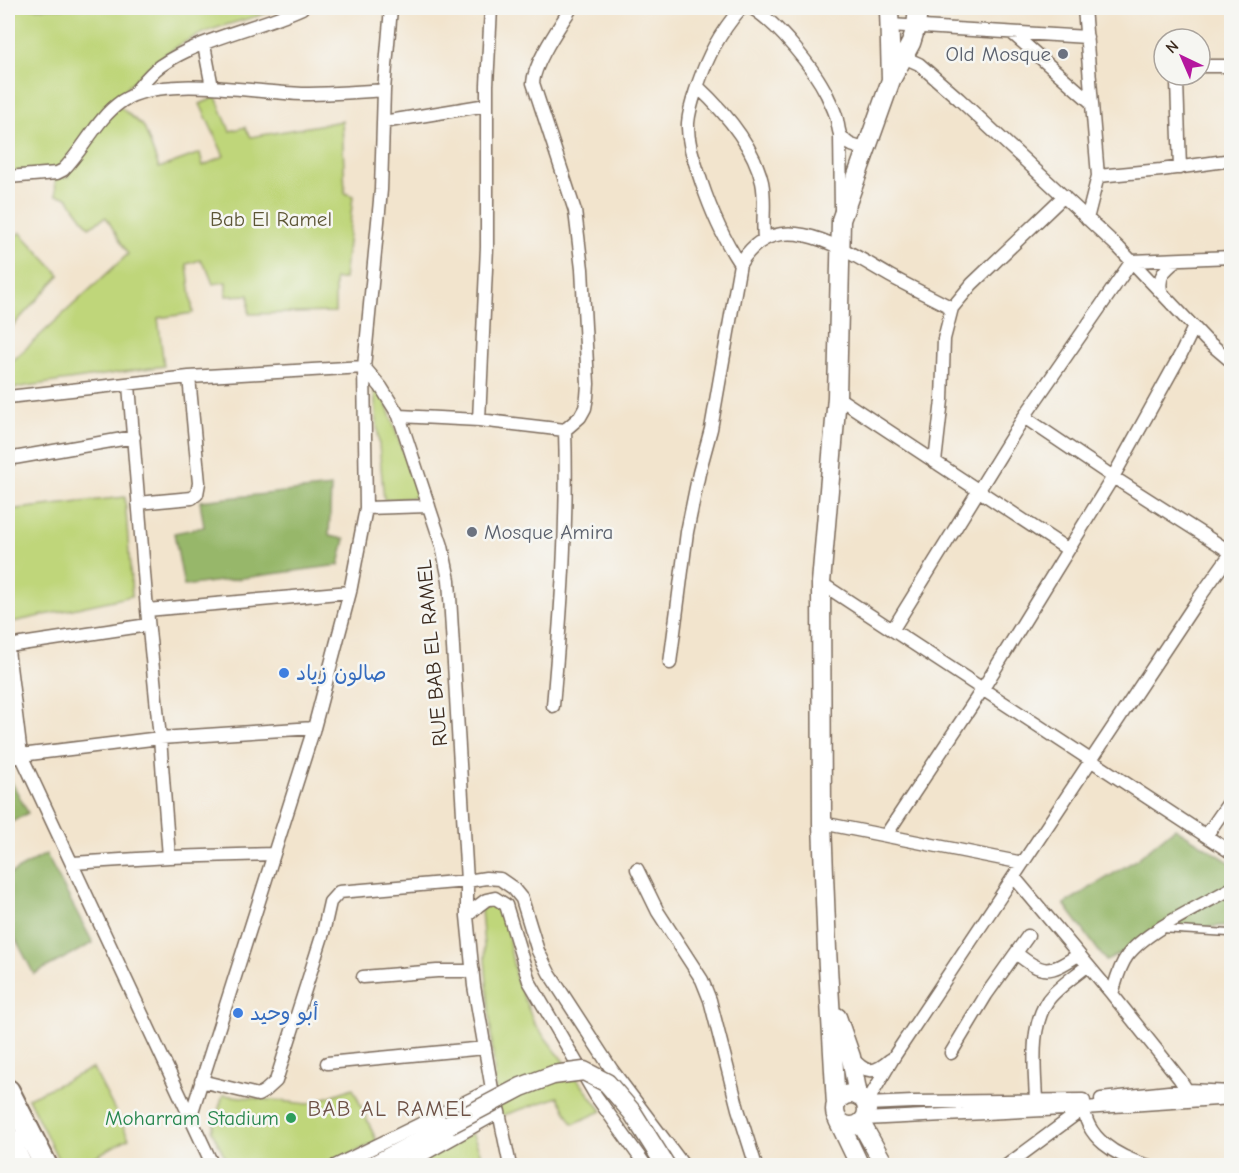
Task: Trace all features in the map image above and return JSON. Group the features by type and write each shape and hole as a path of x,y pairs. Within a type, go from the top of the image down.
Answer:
{"highway":[{"path":"8,1091 46,1166"},
{"path":"8,1139 21,1166"}],"street":[{"path":"8,177 57,173 63,170 108,111 133,94 158,68 182,53 281,18 302,8"},
{"path":"190,1115 314,728 350,592 366,508 364,367 381,190 384,90 391,8"},
{"path":"479,420 487,247 486,105 490,8"},
{"path":"399,416 479,420 565,430 580,417 585,408 588,375 582,269 575,211 533,83 533,76 540,62 571,8"},
{"path":"740,264 714,218 693,159 688,123 697,86 714,43 741,8"},
{"path":"752,8 782,34 809,68 826,93 836,115 840,134 841,220 837,397 821,583 822,823 829,994 837,1112 860,1166"},
{"path":"841,220 891,81 897,54 916,27 918,8"},
{"path":"1084,8 1098,176 1087,219"},
{"path":"889,16 916,27 1087,37"},
{"path":"889,16 897,54 931,73 1132,261 1194,327 1232,362"},
{"path":"1012,33 1092,103"},
{"path":"204,45 212,87"},
{"path":"1212,66 1232,66"},
{"path":"697,86 728,117 754,161 762,183 764,238"},
{"path":"133,94 150,89 212,87 302,94 384,90"},
{"path":"1177,87 1180,168"},
{"path":"383,122 486,105"},
{"path":"840,134 854,146 868,147"},
{"path":"1098,176 1232,160"},
{"path":"935,462 942,400 944,339 952,308 986,271 1064,196"},
{"path":"669,663 687,532 711,429 740,264 747,251 764,238 795,234 819,239 839,246 900,282 952,308"},
{"path":"1132,261 1232,257"},
{"path":"1161,291 1162,273 1177,260"},
{"path":"892,629 1024,417 1132,261"},
{"path":"886,835 982,690 1113,477 1194,327"},
{"path":"8,397 189,377 364,367"},
{"name":"RUE BAB EL RAMEL","path":"364,367 381,387 399,416 442,546 449,580 467,881 467,916 473,971 492,1089 510,1166"},
{"path":"138,503 192,498 197,494 199,483 189,377"},
{"path":"129,385 169,857"},
{"path":"837,397 1067,549"},
{"path":"885,1166 862,1111 853,1095 843,1097 837,1112 842,1123 851,1126 862,1111 895,1055 1090,760 1231,553 1024,417"},
{"path":"553,706 560,633 567,490 565,430"},
{"path":"8,459 134,437"},
{"path":"366,508 429,506"},
{"path":"821,583 1232,853"},
{"path":"147,610 350,592"},
{"path":"148,625 8,648 21,755 213,1166"},
{"path":"8,760 21,755 160,738 314,728"},
{"path":"1206,836 1232,798"},
{"path":"822,823 1023,863"},
{"path":"73,863 273,854"},
{"path":"637,869 658,912 702,980 710,1000 738,1109 756,1166"},
{"path":"1014,877 1112,994 1191,1096 1232,1098"},
{"path":"201,1081 258,1095 276,1080 323,933 330,902 339,892 486,878 500,879 513,888 522,899 538,951 549,973 612,1070 684,1166"},
{"path":"1112,994 1118,973 1135,947 1160,929 1232,888"},
{"path":"467,916 486,900 495,898 506,905 530,981 596,1096 646,1166"},
{"path":"951,1053 987,994 1028,936"},
{"path":"1016,953 1031,965 1043,970 1060,966 1078,955"},
{"path":"1036,1101 1035,1059 1038,1018 1049,998 1087,966"},
{"path":"363,977 437,971 473,971"},
{"path":"829,994 851,1057 862,1111"},
{"path":"327,1063 485,1048"},
{"path":"851,1057 863,1069 874,1070 880,1068 895,1055"},
{"path":"891,1104 884,1099 882,1092 895,1055"},
{"path":"372,1166 521,1087 554,1075 584,1071 607,1083 632,1112 666,1166"},
{"path":"335,1166 492,1089"},
{"path":"862,1111 1084,1104 1232,1092"},
{"path":"862,1111 891,1104 913,1102 1036,1101 1084,1104"},
{"path":"1006,1166 1084,1104"},
{"path":"1084,1104 1087,1124 1103,1143 1120,1155 1149,1166"},
{"path":"403,1166 499,1112"}],"lane":[{"path":"1160,929 1229,933"}],"green space":[{"name":"Bab El Ramel","path":"8,8 281,8 215,29 180,45 145,71 114,102 144,127 159,168 200,153 203,166 224,156 200,104 216,97 230,131 245,127 251,137 342,121 345,193 353,196 344,279 335,279 335,312 249,314 249,295 226,296 226,282 213,284 207,269 200,260 187,264 193,313 158,318 164,366 8,389 8,365 128,254 106,217 89,227 67,197 56,195 55,177 68,177 68,171 8,171"},
{"path":"20,232 60,275 8,331 8,243"},
{"path":"381,389 419,497 384,500 374,391"},
{"path":"331,487 329,536 345,539 339,565 184,586 174,533 204,527 200,501"},
{"path":"125,497 132,596 8,623 8,510"},
{"path":"8,775 28,813 8,824"},
{"path":"1175,828 1231,863 1231,925 1163,932 1106,961 1064,904 1136,860"},
{"path":"46,854 93,943 34,974 13,934 8,936 8,875"},
{"path":"488,904 498,904 507,915 516,978 534,1023 602,1111 573,1124 558,1097 498,1117 481,910"},
{"path":"93,1068 129,1138 80,1165 61,1165 28,1098"},
{"name":"Moharram Stadium","path":"353,1088 377,1142 327,1165 229,1165 212,1131 223,1095 308,1104"},
{"path":"472,1133 482,1157 467,1165 413,1166"}],"place":[{"name":"Old Mosque","path":"1063,54"},
{"name":"Mosque Amira","path":"472,532"},
{"name":"صالون زياد","path":"284,673"},
{"name":"أبو وحيد","path":"238,1013"},
{"name":"Moharram Stadium","path":"291,1118"}],"district":[{"name":"BAB AL RAMEL","path":"390,1109"}]}
